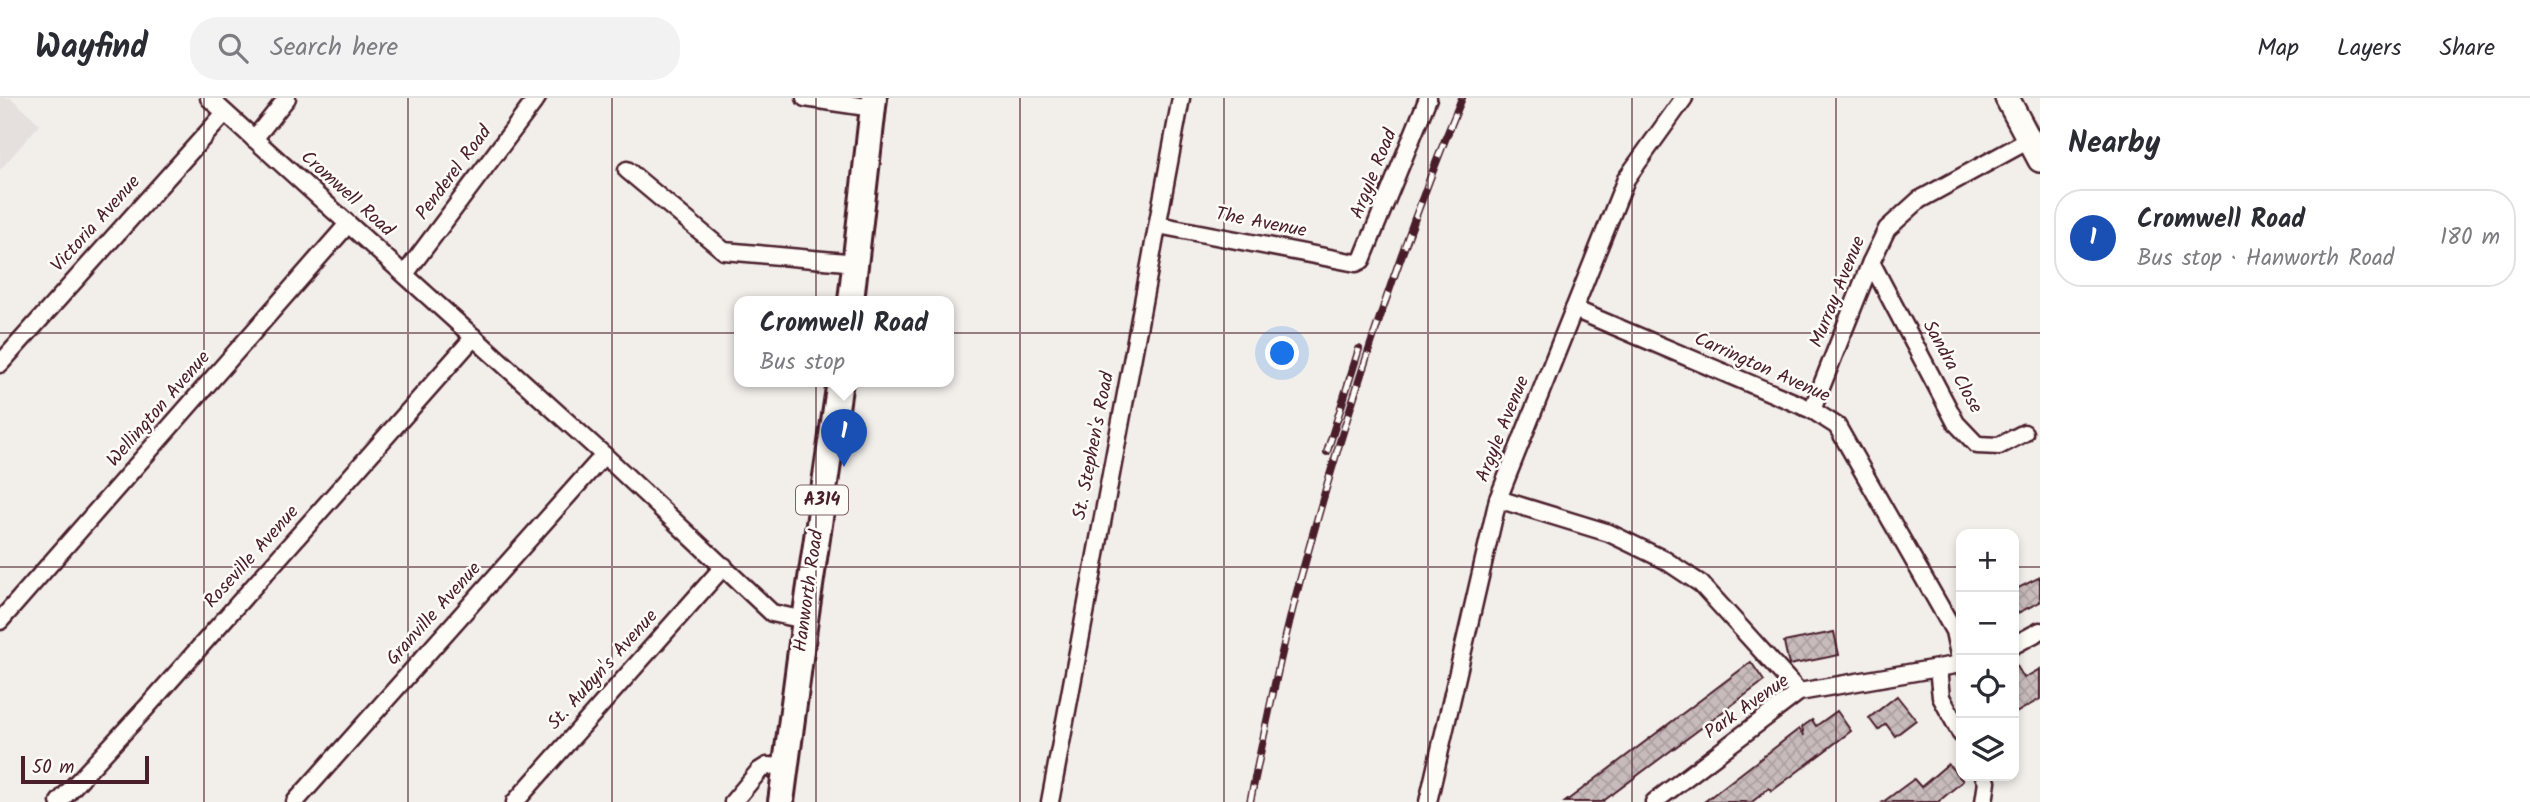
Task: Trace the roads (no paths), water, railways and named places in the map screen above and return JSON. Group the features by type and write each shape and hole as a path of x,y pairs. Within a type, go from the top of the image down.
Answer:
{"main road":[{"path":"2007,98 2035,150"},
{"path":"853,296 873,103"},
{"name":"Hanworth Road","path":"782,802 839,387"}],"street":[{"name":"Cromwell Road","path":"209,98 604,454 772,613 805,620"},
{"path":"254,139 287,98"},
{"name":"Penderel Road","path":"405,274 537,98"},
{"path":"805,98 873,103"},
{"name":"St. Stephen's Road","path":"1050,802 1181,98"},
{"name":"Argyle Road","path":"1356,263 1362,260 1428,98"},
{"name":"Argyle Avenue","path":"1428,802 1498,499 1626,179 1684,98"},
{"name":"Victoria Avenue","path":"0,364 225,113"},
{"name":"Murray Avenue","path":"1812,410 1871,262 1887,229 1919,200 2035,150"},
{"path":"627,170 724,251 857,263"},
{"name":"Wellington Avenue","path":"0,621 348,224"},
{"name":"The Avenue","path":"1157,225 1356,263"},
{"name":"Sandra Close","path":"1871,262 1956,423 1977,444 1999,446 2024,433"},
{"name":"Carrington Avenue","path":"1574,309 1812,410 1837,426 1954,631 1959,655"},
{"name":"Roseville Avenue","path":"59,802 155,698 474,337"},
{"name":"Granville Avenue","path":"295,802 604,454"},
{"path":"1498,499 1609,533 1665,560 1701,584 1799,692"},
{"name":"St. Aubyn's Avenue","path":"514,802 724,566"},
{"path":"2019,642 2040,631"},
{"name":"Park Avenue","path":"1654,802 1799,692 1956,665"},
{"path":"1938,669 1941,697 1956,725"},
{"path":"733,802 759,771 767,766 786,767"},
{"path":"1984,802 1986,781"}],"railway":[{"path":"1250,802 1290,619 1340,442 1397,269 1462,98"},
{"path":"1327,452 1359,349"}],"place":[{"name":"Cromwell Road","path":"844,467"}]}
